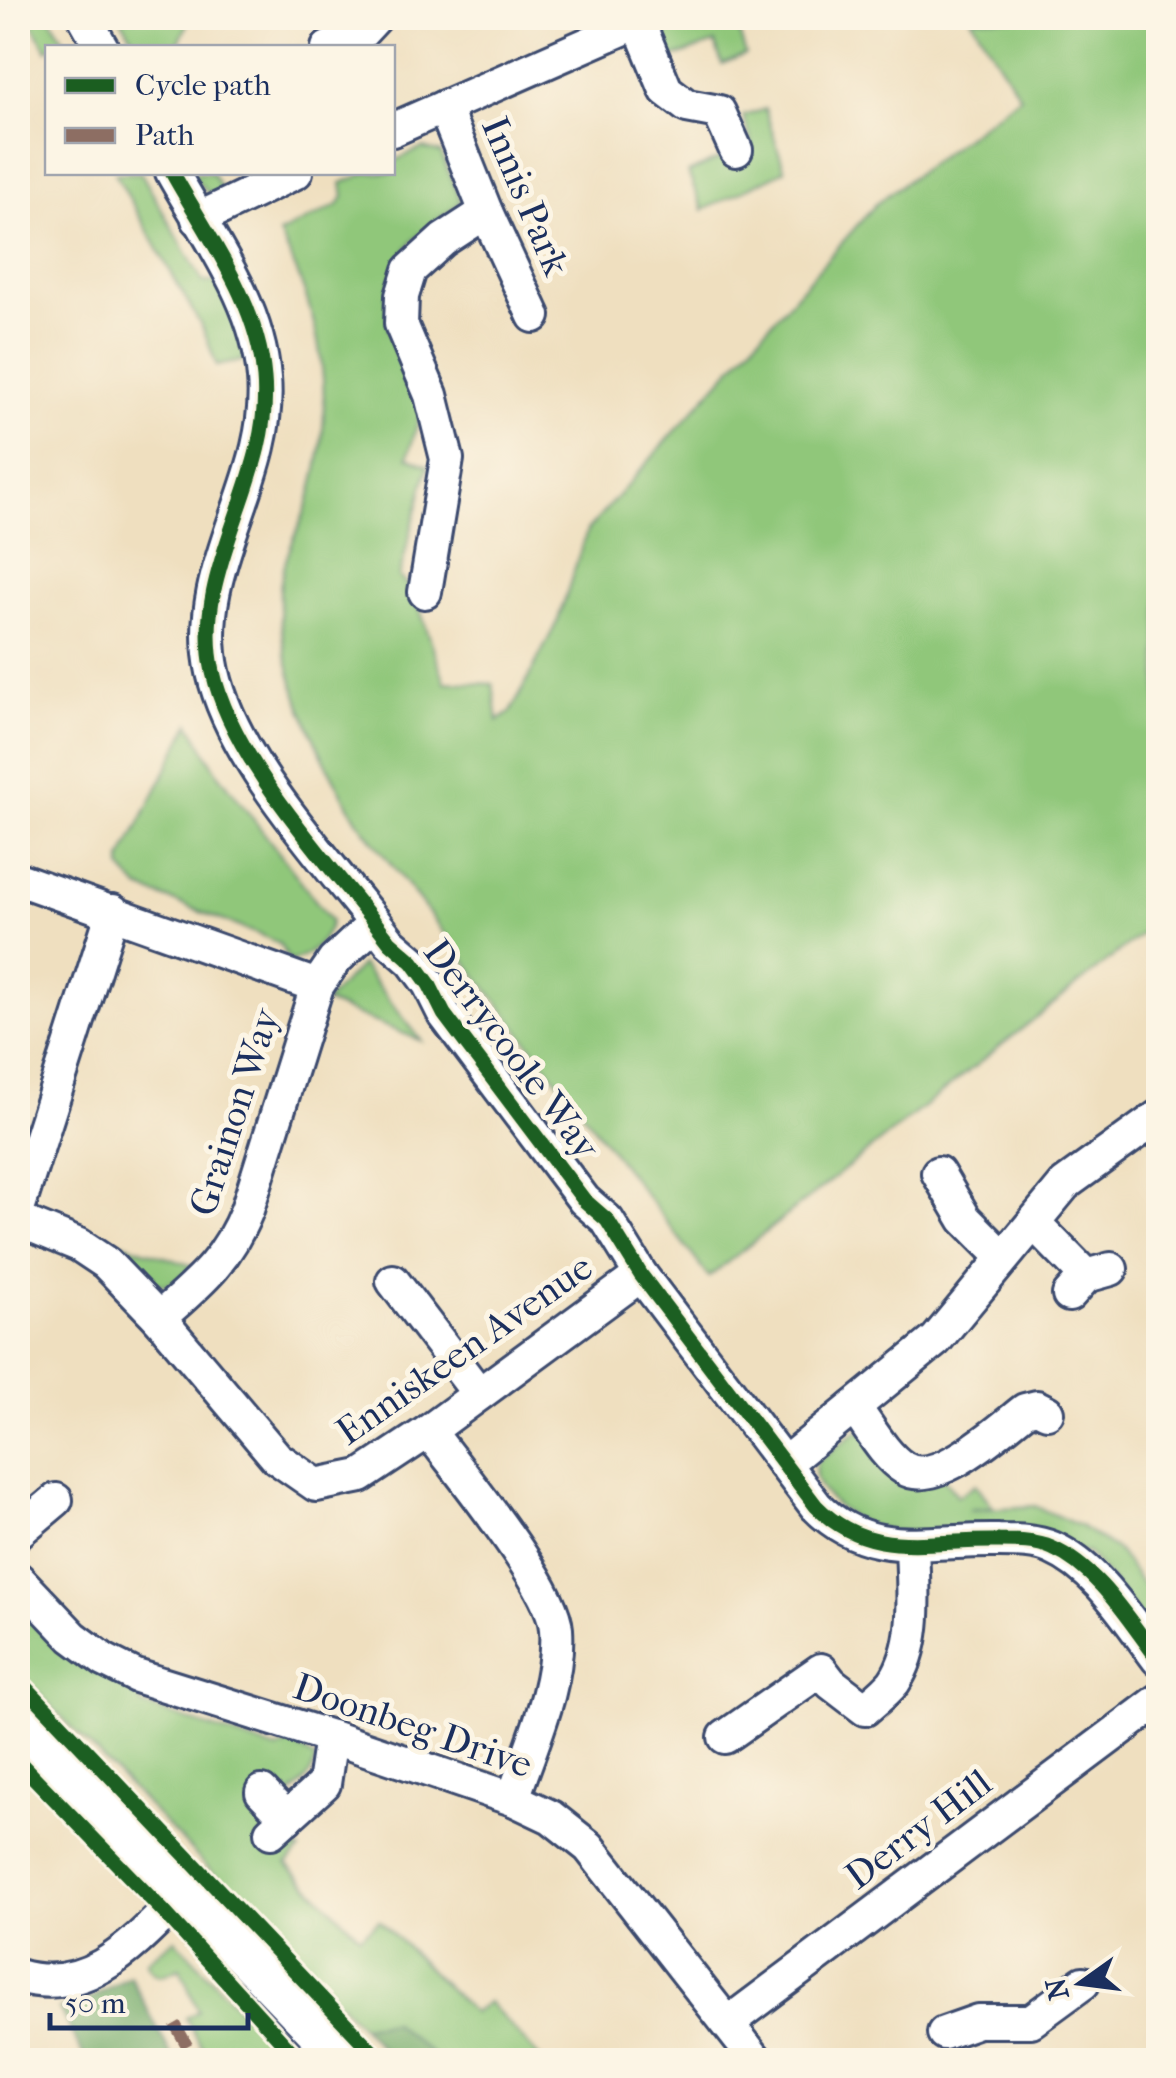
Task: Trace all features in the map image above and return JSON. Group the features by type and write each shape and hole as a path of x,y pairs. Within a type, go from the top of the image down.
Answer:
{"main road":[{"path":"18,1719 345,2060"}],"street":[{"path":"85,18 100,45"},
{"path":"396,119 444,107 643,20 666,90 687,106 719,112 736,150"},
{"path":"336,45 368,33"},
{"name":"Innis Park","path":"444,107 534,316"},
{"name":"Derrycoole Way","path":"174,175 249,310 264,378 264,411 253,472 222,554 208,634 212,671 236,736 258,772 390,942 413,962 444,1014 584,1200 608,1220 640,1275 833,1523 882,1543 990,1541 1050,1547 1074,1561 1154,1646"},
{"path":"198,219 290,175"},
{"path":"425,592 447,458 430,395 401,324 402,296 410,270 443,240 486,212"},
{"path":"18,879 317,986"},
{"path":"18,1210 114,912"},
{"name":"Grainon Way","path":"160,1318 213,1270 233,1244 317,986 334,962 375,923"},
{"path":"784,1464 936,1340 1065,1184 1158,1117"},
{"path":"938,1173 966,1218 1003,1256"},
{"name":"Enniskeen Avenue","path":"18,1220 79,1245 106,1264 160,1318 277,1458 316,1485 362,1476 640,1275"},
{"path":"1035,1224 1089,1280"},
{"path":"393,1280 479,1394"},
{"path":"854,1407 906,1471 921,1472 951,1464 1026,1410 1037,1408 1047,1412"},
{"path":"429,1431 543,1588 556,1627 552,1677 513,1799"},
{"path":"18,1532 56,1500"},
{"path":"725,1737 754,1698 821,1670 865,1709 892,1684 911,1640 912,1544"},
{"name":"Doonbeg Drive","path":"18,1579 73,1637 104,1660 136,1676 331,1736 513,1799 551,1817 589,1846 756,2060"},
{"name":"Derry Hill","path":"728,2023 1158,1701"},
{"path":"262,1792 279,1825 324,1784 331,1736"},
{"path":"18,1976 41,1983 91,1973 130,1946 186,1892"},
{"path":"944,2034 978,2022 1031,2021 1083,1984"}],"green space":[{"path":"29,18 51,18 65,42 73,41 75,45 45,46"},
{"path":"120,18 191,18 178,45 138,45"},
{"path":"680,18 734,18 746,54 722,64 715,43 669,59 663,39"},
{"path":"971,18 1158,18 1158,921 709,1277 357,820 303,711 285,652 280,592 284,566 312,491 320,457 324,391 315,327 279,234 338,205 344,197 342,183 361,175 395,175 395,160 423,148 441,153 461,202 407,248 394,270 388,292 390,334 426,418 419,418 408,457 428,466 399,577 414,592 445,682 493,684 498,721 511,712 558,620 587,531 877,203 1020,96"},
{"path":"765,109 785,170 703,210 688,173 752,144 743,116"},
{"path":"116,175 142,175 203,282 217,282 231,307 245,360 217,366 203,329"},
{"path":"191,175 213,175 226,196 207,192"},
{"path":"190,723 216,770 331,921 321,941 304,956 290,961 279,944 139,888 122,869 122,859"},
{"path":"361,965 422,1041 325,1002"},
{"path":"110,1239 193,1266 168,1284 150,1283 107,1243"},
{"path":"858,1430 942,1477 958,1496 976,1484 993,1507 969,1510 1035,1506 1080,1526 1118,1551 1158,1606 1158,1627 1148,1627 1088,1553 895,1531 850,1516 827,1496 815,1471 817,1462"},
{"path":"18,1605 62,1649 135,1692 143,1705 277,1750 292,1743 315,1759 303,1784 264,1816 266,1843 288,1843 300,1850 287,1864 360,1936 379,1920 473,2013 488,2002 542,2060 439,2060 392,2022 361,2026 18,1672"},
{"path":"175,1939 287,2060 209,2060 186,2018 198,2011 180,1968 161,1976 153,1973 146,1962"},
{"path":"130,1976 174,2060 86,2060 59,2009 92,1998"},
{"path":"392,2022 439,2060 392,2060 361,2026"}],"marked path":[{"path":"175,2024 195,2060"}],"cycle path":[{"path":"174,175 242,297 260,350 263,416 257,452 221,561 209,634 213,672 224,707 263,778 390,942 413,962 444,1014 584,1200 607,1220 641,1275 816,1506 837,1523 880,1541 1019,1541 1052,1548 1098,1582 1158,1659"},
{"path":"18,1679 380,2060"},
{"path":"18,1761 165,1913 299,2060"}]}
